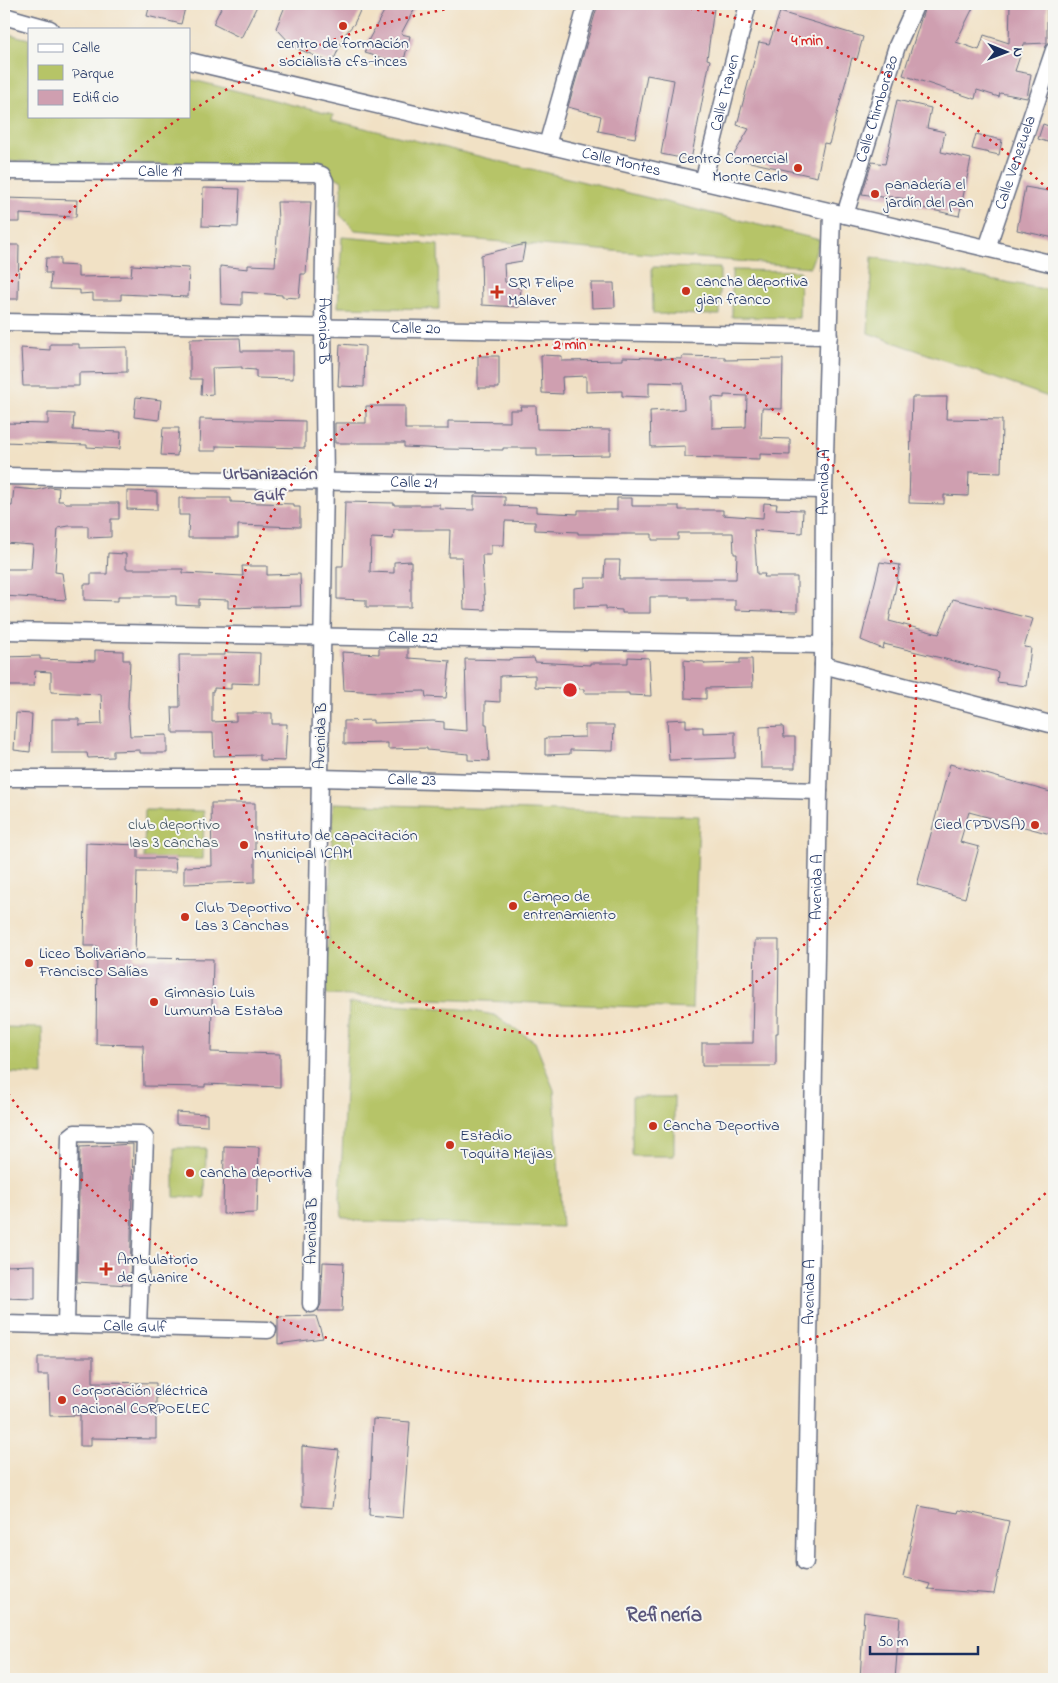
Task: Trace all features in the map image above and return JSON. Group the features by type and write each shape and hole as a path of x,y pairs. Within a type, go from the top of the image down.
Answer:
{"street":[{"path":"547,146 587,4"},
{"name":"Calle Chimborazo","path":"839,213 897,46 916,4"},
{"name":"Calle Traven","path":"703,182 744,6"},
{"path":"4,16 46,28"},
{"name":"Calle Venezuela","path":"987,248 1054,50"},
{"name":"Calle Montes","path":"190,61 1054,264"},
{"name":"Calle 19","path":"4,171 316,173"},
{"name":"Avenida B","path":"311,1304 325,481 323,328 326,181 322,175 316,173"},
{"name":"Avenida A","path":"805,1562 819,791 824,665 824,490 829,336 839,213"},
{"name":"Calle 20","path":"4,322 829,336"},
{"name":"Calle 21","path":"4,476 824,490"},
{"name":"Calle 22","path":"4,631 823,645"},
{"path":"824,665 1054,725"},
{"name":"Calle 23","path":"4,778 319,778 819,791"},
{"path":"66,1326 70,1137 74,1133 141,1134 146,1138 138,1327"},
{"name":"Calle Gulf","path":"4,1324 268,1330"}],"green space":[{"path":"4,33 28,39 28,118 190,118 190,79 333,115 332,120 820,240 810,267 355,230 340,215 342,181 321,168 4,161"},
{"path":"342,237 438,245 439,309 338,307"},
{"path":"872,257 1054,291 1054,399 868,333"},
{"name":"cancha deportiva gian franco","path":"652,267 720,268 720,315 653,314"},
{"path":"732,270 800,271 799,318 732,317"},
{"name":"Campo de entrenamiento","path":"333,803 699,816 692,1009 326,995"},
{"name":"club deportivo las 3 canchas","path":"145,810 204,811 203,859 144,858"},
{"name":"Estadio Toquita Mejias","path":"349,1003 461,1009 494,1015 535,1042 554,1090 562,1227 359,1221 342,1217 340,1199"},
{"path":"4,1027 42,1028 43,1075 4,1072"},
{"name":"Cancha Deportiva","path":"632,1097 674,1097 674,1156 632,1156"},
{"name":"cancha deportiva","path":"174,1148 206,1148 205,1198 174,1197"}],"building":[{"path":"150,4 186,4 181,24 147,16"},
{"path":"223,4 258,4 241,38 213,24"},
{"path":"286,4 363,4 354,24 345,34 335,57 329,62 294,47 276,28"},
{"path":"388,4 417,4 401,34 410,36 403,64 365,53 369,39"},
{"path":"598,4 698,4 714,8 707,59 710,60 691,160 661,154 674,80 647,75 635,138 598,131 601,116 568,107"},
{"path":"926,4 964,4 973,8 956,42 979,50 984,35 1009,43 1010,4 1047,4 1047,43 1024,44 1015,71 1031,74 1027,98 1000,93 999,97 977,90 975,99 903,75"},
{"path":"780,12 863,37 857,59 852,58 829,144 824,143 817,177 732,158 749,129 737,125 759,42 769,44"},
{"path":"897,100 931,108 927,128 945,132 941,152 971,159 959,216 910,205 911,200 862,194 872,162 885,164"},
{"path":"1043,124 1054,128 1054,144 1038,139"},
{"path":"976,134 1002,140 999,155 972,149"},
{"path":"1025,187 1054,192 1054,238 1017,230"},
{"path":"203,188 240,189 238,227 202,226"},
{"path":"4,198 77,200 76,217 20,214 20,222 4,222"},
{"path":"277,202 311,202 306,274 301,274 299,298 242,292 242,305 221,304 220,266 248,269 248,265 275,266 278,220"},
{"path":"525,244 522,261 504,264 505,282 521,289 519,307 482,305 481,255"},
{"path":"4,245 19,245 18,299 4,299"},
{"path":"46,258 60,258 60,265 78,266 78,277 131,276 132,265 189,268 188,297 121,294 121,300 93,300 93,293 80,294 80,290 50,289 51,273 45,273"},
{"path":"591,283 614,283 615,307 592,308"},
{"path":"240,338 241,351 293,351 293,379 256,378 256,370 242,369 242,367 212,368 213,394 201,395 202,379 190,379 190,339"},
{"path":"50,344 79,344 79,348 127,347 127,372 79,373 79,386 23,386 21,348 50,350"},
{"path":"340,344 365,346 364,387 338,386"},
{"path":"541,355 562,356 562,361 623,360 623,357 682,359 682,356 725,357 725,360 783,359 782,409 762,408 761,438 790,439 790,455 760,454 760,459 685,457 685,446 651,447 650,411 684,409 683,383 649,382 649,397 622,396 622,391 586,392 586,376 562,377 563,394 542,393","holes":["724,395 747,396 746,427 712,428 712,397 724,398"]},
{"path":"478,356 499,356 499,388 478,388"},
{"path":"136,397 161,400 159,420 134,417"},
{"path":"912,397 947,397 946,419 1002,420 1001,473 969,472 968,496 944,495 944,504 909,503"},
{"path":"366,406 405,406 405,429 448,429 448,421 510,422 510,410 521,410 520,406 536,406 537,429 610,430 610,455 537,456 537,448 503,448 503,450 447,449 404,447 404,443 335,443 335,423 366,423"},
{"path":"48,413 74,414 73,430 121,432 120,449 87,447 87,445 4,442 4,423 48,424"},
{"path":"200,419 305,421 305,448 216,446 216,451 199,451"},
{"path":"163,428 179,428 177,456 161,455"},
{"path":"49,487 59,488 58,501 63,501 64,503 119,503 119,519 111,519 111,537 88,538 88,526 58,528 55,572 62,573 66,600 4,596 4,569 31,569 33,545 4,543 4,505 12,506 14,488 37,490"},
{"path":"127,491 157,492 157,510 127,509"},
{"path":"474,496 505,497 505,506 536,507 536,512 578,514 578,510 617,510 617,498 632,498 632,506 679,506 679,510 723,510 723,515 763,518 764,503 777,504 776,509 803,510 802,533 754,530 757,574 765,574 764,577 797,577 797,612 735,610 735,600 689,600 689,597 650,597 650,613 622,613 622,610 606,609 606,606 574,607 574,588 585,587 585,578 604,578 605,560 620,560 619,579 736,579 737,554 734,554 733,533 678,533 678,540 652,540 652,534 578,534 578,532 535,530 535,522 505,521 504,545 491,545 491,555 482,555 485,610 464,609 462,557 449,557 450,530 394,530 393,539 371,538 370,572 394,573 394,562 411,561 411,607 366,607 366,600 337,599 337,566 343,566 345,502 440,505 440,509 474,510"},
{"path":"179,498 231,498 231,502 294,504 294,507 300,507 300,527 238,525 238,538 188,538 189,515 179,515"},
{"path":"108,553 126,554 126,569 183,569 183,573 243,576 242,566 267,566 267,575 300,574 301,606 228,608 228,600 199,599 199,606 176,605 176,596 118,596 118,601 84,600 84,584 91,584 91,574 107,574"},
{"path":"880,562 900,565 889,621 939,634 953,599 1033,619 1024,647 1031,648 1026,686 997,682 998,672 884,644 883,649 861,640"},
{"path":"379,648 408,648 408,658 450,661 446,698 426,697 425,691 379,692 344,690 342,652 379,654"},
{"path":"95,650 123,651 123,660 130,660 128,705 130,736 167,735 167,753 140,753 140,750 113,751 113,757 88,758 87,753 52,753 52,719 79,719 79,725 102,724 101,694 51,692 51,672 35,671 34,686 4,686 4,657 40,656 40,659 95,661"},
{"path":"225,652 260,653 259,684 231,683 231,689 214,688 214,691 212,691 212,722 236,721 236,713 272,713 272,724 287,724 285,761 260,760 260,755 214,756 213,733 173,733 172,707 180,707 179,655 225,655"},
{"path":"628,657 649,658 651,696 629,695 629,693 584,693 584,689 535,687 535,675 500,676 500,702 485,701 485,724 487,724 489,761 468,760 468,754 427,750 427,748 388,749 388,743 344,744 344,721 373,720 373,723 433,721 444,722 444,729 467,731 465,659 509,660 534,658 535,662 590,665 590,663 628,663"},
{"path":"740,659 752,659 753,687 706,688 706,699 685,698 684,660 704,662 705,664 740,663"},
{"path":"16,713 32,714 30,752 14,750"},
{"path":"686,719 686,727 703,727 703,733 735,732 735,758 669,760 667,720"},
{"path":"585,725 614,725 613,751 570,750 570,754 545,755 545,738 585,737"},
{"path":"783,726 784,737 795,737 795,768 761,768 760,727"},
{"name":"Cied (PDVSA)","path":"950,764 1054,793 1054,835 969,812 960,842 979,847 965,898 917,885"},
{"path":"211,803 255,803 255,882 184,884 184,867 212,866"},
{"path":"86,843 138,845 138,858 175,858 176,872 137,872 135,958 213,959 211,1052 280,1054 280,1087 205,1084 205,1087 144,1086 143,1045 96,1044 97,946 84,946"},
{"path":"755,940 779,940 776,1066 702,1066 702,1043 753,1043"},
{"path":"176,1112 207,1114 207,1126 176,1124"},
{"path":"133,1144 130,1285 77,1282 80,1147"},
{"path":"224,1146 259,1147 257,1213 223,1214"},
{"path":"323,1262 344,1263 342,1311 318,1311 321,1304"},
{"path":"35,1265 35,1299 4,1298 4,1266"},
{"path":"316,1316 323,1338 278,1344 278,1317"},
{"path":"38,1357 93,1357 93,1382 156,1383 156,1439 91,1438 91,1446 80,1446 80,1415 50,1416 49,1375 38,1375"},
{"path":"373,1419 410,1422 403,1518 369,1515"},
{"path":"302,1446 339,1450 332,1508 302,1506"},
{"path":"919,1506 958,1513 959,1510 1009,1521 994,1594 928,1589 930,1584 903,1577"},
{"path":"864,1612 900,1617 895,1679 860,1679"}],"place":[{"name":"centro de formación socialista cfs-inces","path":"343,26"},
{"name":"Centro Comercial Monte Carlo","path":"798,168"},
{"name":"panadería el jardín del pan","path":"875,194"},
{"name":"cancha deportiva gian franco","path":"686,291"},
{"name":"SRI Felipe Malaver","path":"497,292"},
{"name":"Cied (PDVSA)","path":"1035,825"},
{"name":"Instituto de capacitación municipal ICAM","path":"244,845"},
{"name":"Campo de entrenamiento","path":"513,906"},
{"name":"Club Deportivo Las 3 Canchas","path":"185,917"},
{"name":"Liceo Bolivariano Francisco Salías","path":"29,963"},
{"name":"Gimnasio Luis Lumumba Estaba","path":"154,1002"},
{"name":"Cancha Deportiva","path":"653,1126"},
{"name":"Estadio Toquita Mejias","path":"450,1145"},
{"name":"cancha deportiva","path":"190,1173"},
{"name":"Ambulatorio de Guanire","path":"106,1269"},
{"name":"Corporación eléctrica nacional CORPOELEC","path":"62,1400"}],"district":[{"name":"Urbanización Gulf","path":"270,485"},
{"name":"Refinería","path":"664,1616"}]}
